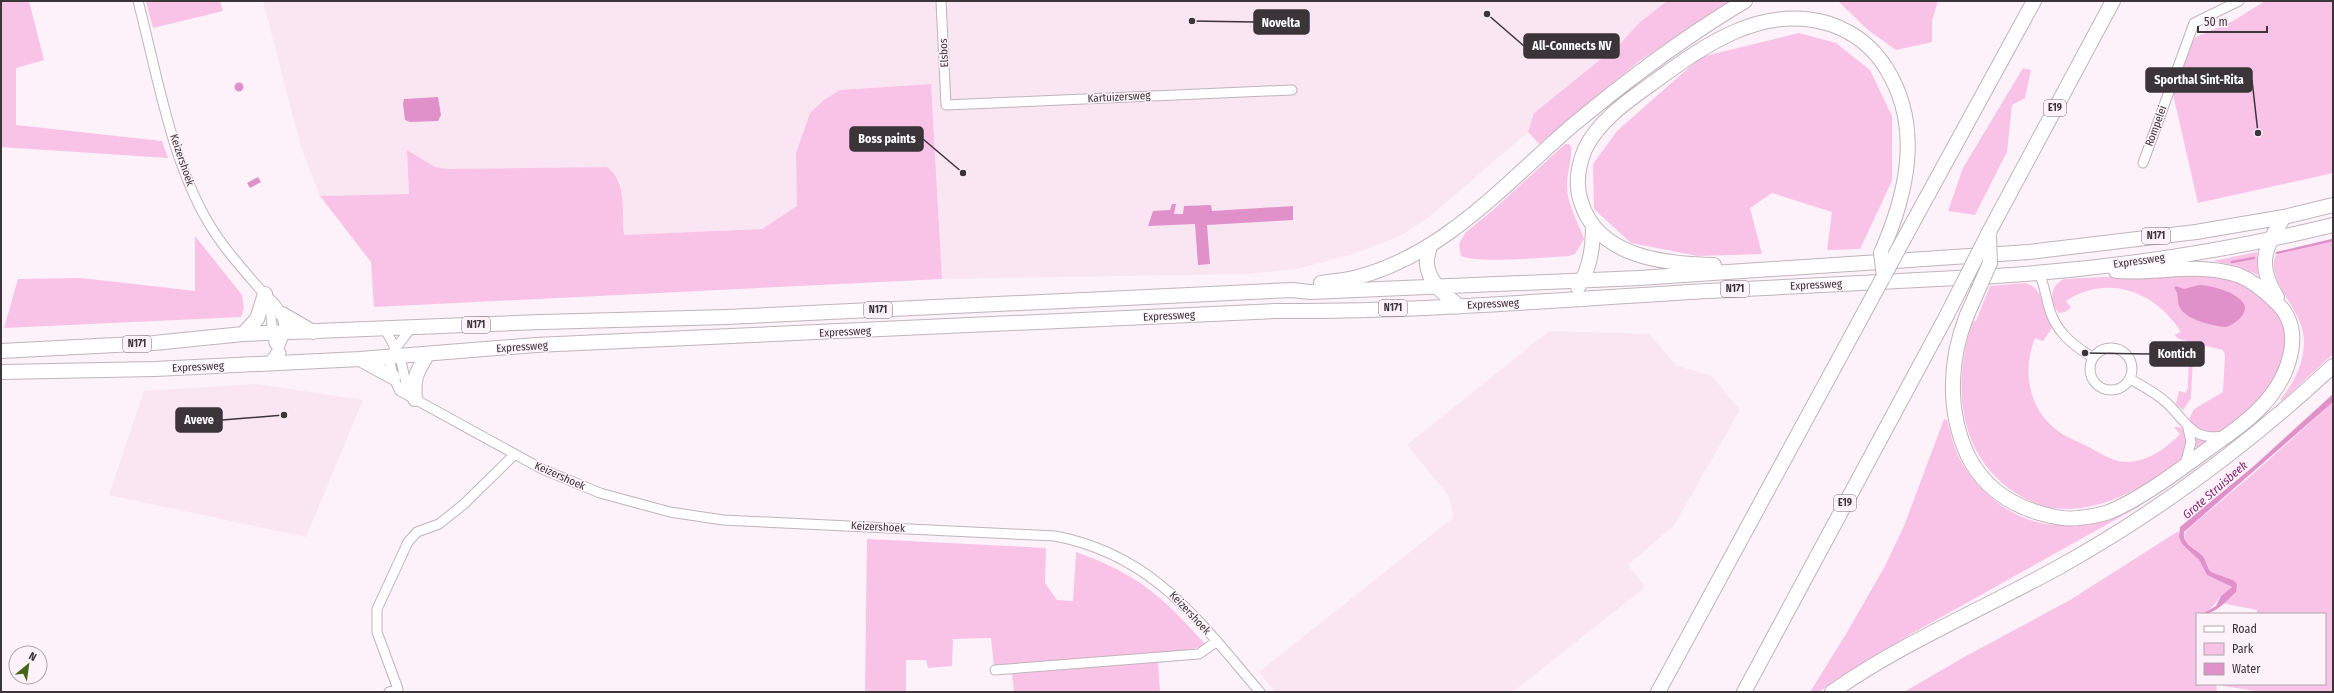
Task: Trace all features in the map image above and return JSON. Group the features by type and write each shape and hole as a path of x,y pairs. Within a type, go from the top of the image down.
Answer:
{"highway":[{"path":"1292,290 1310,284 1353,278 1380,270 1430,246 1469,218 1573,125 1641,71 1712,21 1745,1"},
{"path":"1658,692 2034,1"},
{"name":"E19","path":"1744,692 1947,315 1989,232 2113,1"},
{"path":"1770,269 1657,260 1626,251 1604,237 1593,226 1584,212 1580,198 1578,172 1586,148 1603,124 1628,102 1704,47 1736,30 1756,23 1779,18 1798,18 1819,21 1851,33 1873,51 1894,81 1902,101 1907,125 1908,153 1902,197 1893,226 1881,253 1884,277"},
{"name":"Expressweg","path":"1,351 154,343 243,334 278,334 542,322 727,317 1292,290 1310,292 1583,280 1770,269 2029,252 2196,232 2284,217 2333,205"},
{"path":"1989,232 1990,263 1967,315 1958,344 1954,366 1953,398 1955,421 1972,464 1981,477 1998,494 2023,508 2051,516 2076,519 2108,512 2184,467 2227,436 2261,407 2272,394 2288,366 2292,352 2292,338 2289,322 2267,279 2265,268 2269,241 2284,217"},
{"name":"Expressweg","path":"1,372 155,369 268,363 282,356 360,359 395,354 428,355 536,345 1275,310 1327,311 1459,306 2038,272 2101,266 2192,254 2269,241 2333,225"},
{"path":"1569,299 1583,280 1592,250 1593,226"},
{"path":"1430,246 1427,264 1431,277 1436,286 1459,306"},
{"path":"2029,252 2038,272"},
{"path":"2101,266 2117,272 2200,269 2225,272 2254,284 2280,306"},
{"path":"243,334 257,319 267,297"},
{"path":"282,314 314,332"},
{"path":"415,399 414,382 417,372 428,355"},
{"path":"360,359 392,377"},
{"path":"1832,692 1870,667 2058,567 2143,516 2204,474 2252,437 2333,366"}],"street":[{"name":"Keizershoek","path":"138,1 176,147 190,185 213,230 233,258 282,314"},
{"name":"Elsbos","path":"941,1 946,105"},
{"name":"Rompelei","path":"2143,163 2194,23 2239,1"},
{"name":"Kartuizersweg","path":"946,105 1292,90"},
{"path":"2038,272 2043,281 2051,315 2059,332 2092,357"},
{"path":"267,297 278,334 284,339 282,356"},
{"path":"278,334 282,314"},
{"path":"392,377 395,354 411,328"},
{"path":"385,329 406,383 415,399"},
{"path":"2111,348 2121,350 2130,361 2132,370 2130,378 2122,387 2115,390 2100,388 2095,384 2089,372 2092,357 2102,349 2111,348"},
{"name":"Keizershoek","path":"392,377 400,391 514,455 557,476 600,493 640,505 699,517 723,520 1055,536 1083,542 1105,550 1130,563 1166,588 1183,603 1260,692"},
{"path":"2130,378 2148,388 2169,405 2188,428 2206,437 2227,436"},
{"path":"2184,467 2191,442 2188,428"},
{"path":"389,692 398,689 377,632 377,609 408,542 417,532 439,524 464,504 514,455"},
{"name":"Keizershoek","path":"996,670 1199,654 1217,641"}],"shaded area":[{"path":"263,1 1667,1 1639,23 1621,43 1534,113 1528,132 1429,217 1400,236 1353,254 1297,269 1247,274 942,279 931,84 840,90 824,100 810,113 796,153 798,207 762,229 623,235 621,183 607,167 448,169 435,167 407,150 409,194 320,196 301,147"},
{"path":"1549,331 1649,334 1677,366 1712,376 1740,410 1674,525 1628,565 1645,587 1513,692 1275,692 1259,672 1454,517 1449,496 1407,445"},
{"path":"256,384 363,400 306,537 109,495 144,391"}],"green space":[{"path":"1,1 29,1 44,60 16,68 16,125 162,141 168,158 1,147"},
{"path":"220,1 223,11 153,28 146,2"},
{"path":"1667,1 1729,1 1638,62 1539,144 1528,132 1534,113 1621,43 1639,23"},
{"path":"1838,1 1938,1 1932,21 1932,42 1896,50 1868,30"},
{"path":"2265,1 2333,1 2333,173 2198,203 2173,94 2190,43 2196,37 2233,21"},
{"path":"1799,33 1836,43 1870,70 1892,116 1892,181 1860,249 1827,250 1832,212 1772,193 1750,208 1762,254 1698,256 1631,243 1594,209 1593,164 1617,131 1701,57"},
{"path":"2023,68 2031,70 2025,98 2012,105 2007,152 1975,215 1948,211 1963,168"},
{"path":"931,84 942,279 374,307 371,262 320,196 409,194 407,150 435,167 448,169 607,167 614,173 621,189 624,235 762,229 797,206 796,153 810,113 824,100 840,90"},
{"path":"1565,144 1569,144 1571,147 1567,193 1573,213 1584,239 1575,254 1569,256 1497,260 1483,260 1461,256 1459,244 1465,233 1492,211"},
{"path":"195,236 242,295 244,308 241,317 4,328 18,279 81,278 195,291"},
{"path":"2333,241 2333,354 2282,401 2280,400 2286,393 2300,367 2304,348 2304,338 2299,320 2278,282 2274,263 2276,255"},
{"path":"2257,252 2258,275 2237,266 2213,261"},
{"path":"2184,273 2242,281 2261,295 2276,309 2284,325 2286,342 2283,359 2276,375 2266,391 2253,405 2228,427 2222,431 2214,433 2200,430 2189,419 2194,409 2223,392 2225,355 2223,350 2179,339 2174,335 2181,332 2171,318 2145,297 2130,291 2114,288 2098,288 2082,293 2066,301 2071,308 2065,312 2059,313 2053,306 2053,290 2060,281 2064,279"},
{"path":"2025,283 2037,290 2040,295 2052,328 2043,341 2035,338 2029,363 2030,388 2040,412 2058,431 2068,437 2108,457 2124,462 2142,460 2167,446 2180,434 2174,427 2179,427 2184,430 2185,449 2178,462 2172,468 2130,492 2101,504 2069,509 2053,508 2036,504 2007,487 1990,471 1977,452 1963,411 1963,366 1967,343 1973,321 1976,321 1990,286"},
{"path":"2179,347 2188,348 2193,355 2191,398 2183,410 2176,404 2179,391 2186,393 2188,387 2189,353 2185,350 2180,351"},
{"path":"2333,402 2333,692 2262,692 2223,686 2326,685 2326,613 2257,613 2257,610 2222,603 2236,592 2233,580 2211,572 2202,555 2186,542 2184,535 2187,530 2254,473"},
{"path":"1944,419 1947,420 1959,458 1971,477 1995,501 2023,518 2039,523 2073,525 2082,524 2140,506 1911,634 1840,677 1819,692 1810,692 1846,634 1885,566 1904,526"},
{"path":"2198,438 2202,438 2204,439 2204,447 2198,448 2195,445 2195,441"},
{"path":"2179,532 2182,544 2199,560 2207,575 2232,587 2222,595 2209,610 2204,613 2196,613 2196,685 2216,685 2217,692 1904,692 1966,656 2070,600"},
{"path":"867,539 1046,548 1045,583 1057,600 1073,601 1076,552 1098,560 1133,578 1162,600 1206,645 1180,653 994,667 991,638 953,639 952,666 928,668 926,660 906,660 906,692 865,692"},
{"path":"1158,661 1160,692 1014,692 1012,674"}],"water":[{"path":"237,83 241,83 243,87 241,91 237,91 235,89 235,85"},
{"path":"438,97 441,115 438,121 410,122 405,120 403,104 404,99"},
{"path":"258,177 261,182 250,188 247,183"},
{"path":"1172,204 1176,204 1174,214 1183,214 1184,206 1211,205 1212,211 1293,206 1293,220 1207,225 1210,264 1198,265 1195,224 1148,226 1153,211 1170,210"},
{"path":"2199,285 2218,288 2232,293 2242,301 2245,306 2242,316 2236,322 2226,327 2208,324 2188,316 2180,308 2177,293 2174,288 2176,286 2184,289"},
{"path":"2333,394 2333,402 2184,532 2187,543 2202,555 2211,572 2233,580 2237,584 2236,592 2225,603 2212,612 2204,613 2216,606 2221,596 2232,587 2207,575 2199,560 2182,544 2179,537 2180,527 2255,465"}],"waterway":[{"path":"2277,253 2333,240"},
{"path":"2232,262 2254,258"}],"place":[{"name":"All-Connects NV","path":"1487,14"},
{"name":"Novelta","path":"1192,21"},
{"name":"Sporthal Sint-Rita","path":"2258,133"},
{"name":"Boss paints","path":"963,173"},
{"name":"Kontich","path":"2085,353"},
{"name":"Aveve","path":"284,415"}],"water label":[{"name":"Grote Struisbeek","path":"2215,490"}]}
